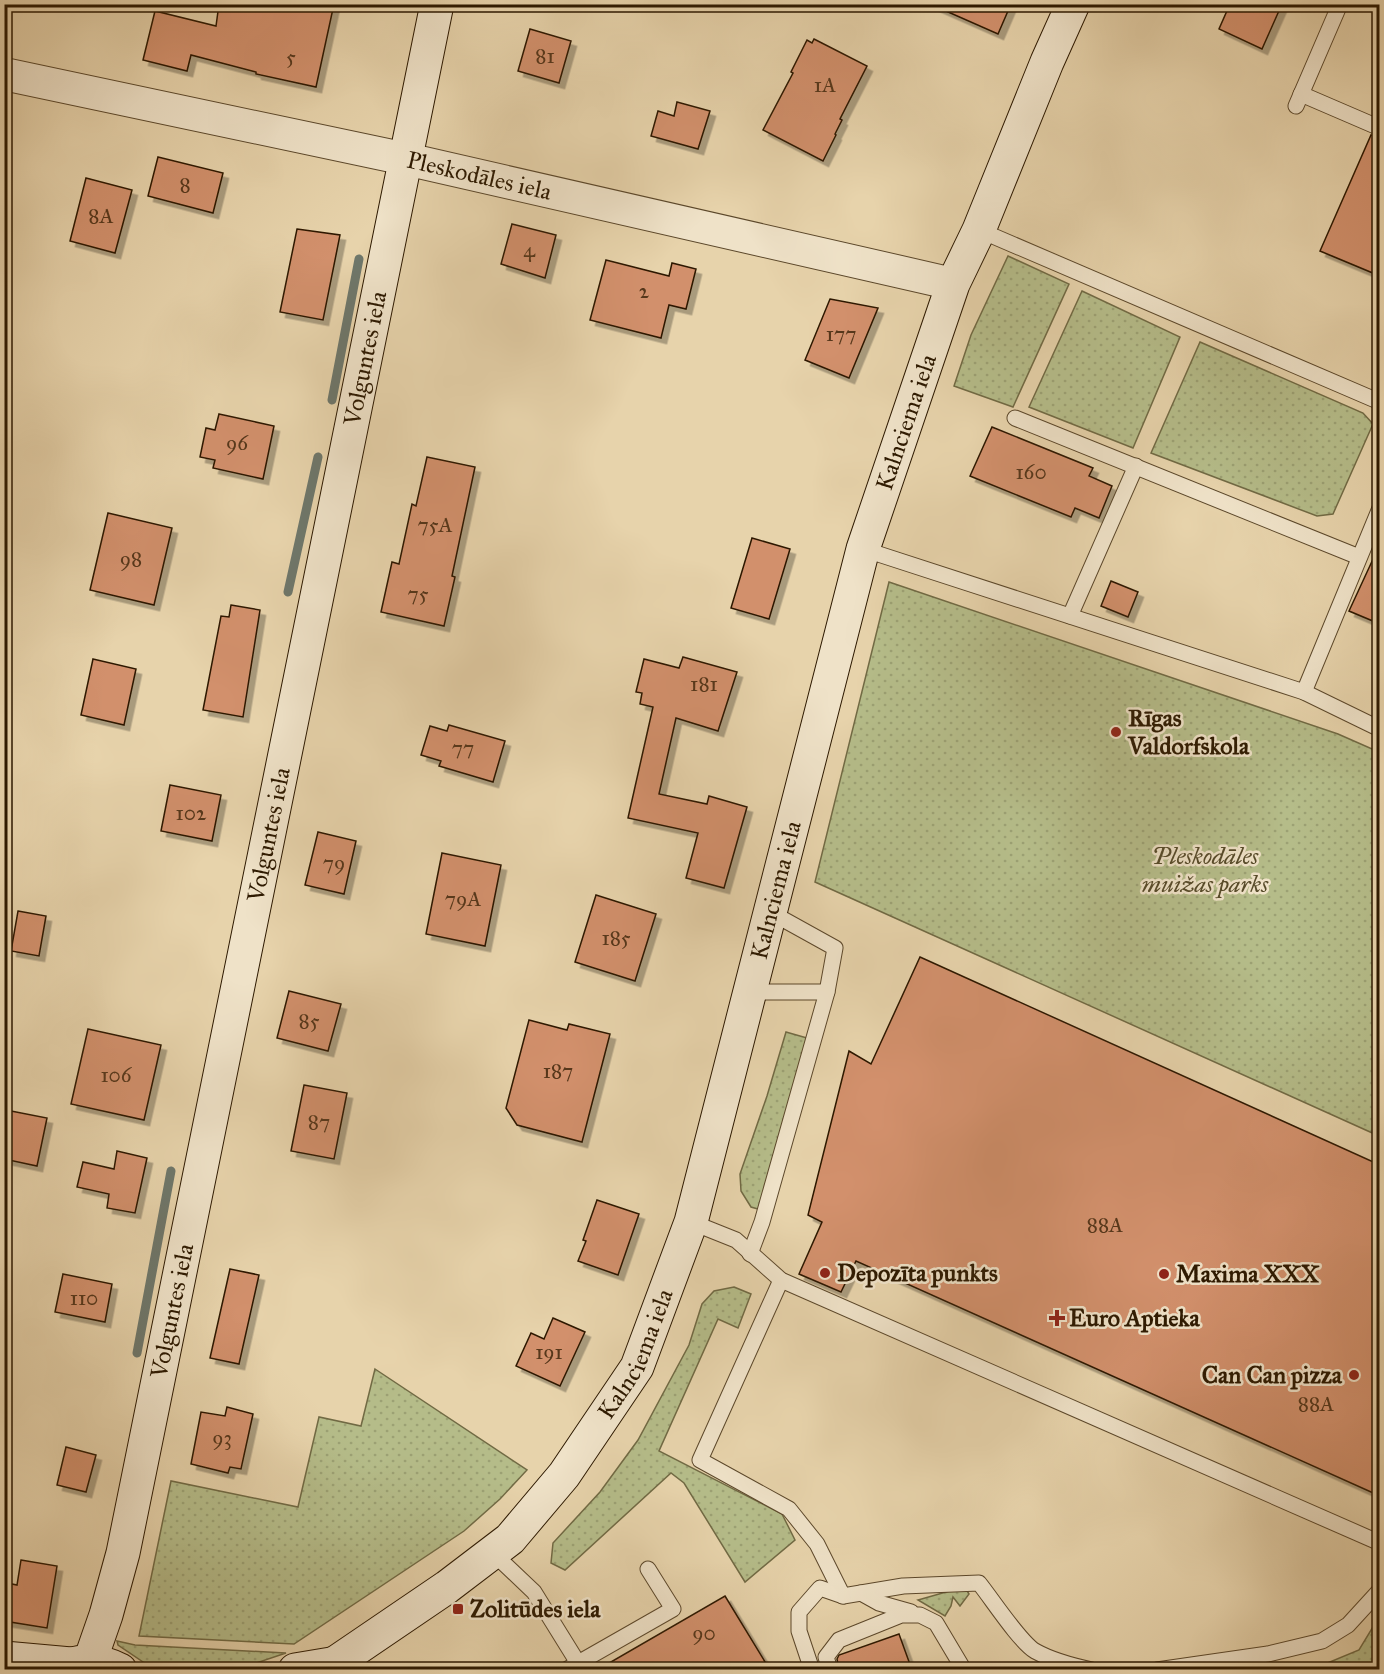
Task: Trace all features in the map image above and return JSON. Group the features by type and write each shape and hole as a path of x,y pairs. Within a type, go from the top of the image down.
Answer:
{"street":[{"name":"Volguntes iela","path":"86,1666 106,1615 123,1553 437,4"},
{"name":"Kalnciema iela","path":"331,1666 447,1587 510,1539 564,1475 637,1367 691,1222 863,549 953,284 980,230 1047,62 1073,4"},
{"name":"Pleskodāles iela","path":"4,75 406,159 953,284"},
{"path":"4,1658 86,1666"},
{"path":"294,1670 331,1666"}],"lane":[{"path":"1336,6 1299,100 1380,128"},
{"path":"980,230 1380,402"},
{"path":"1015,418 1359,557"},
{"path":"1070,616 1136,466"},
{"path":"1304,692 1380,508"},
{"path":"863,549 1304,692 1380,729"},
{"path":"750,1254 762,1222 827,992 836,948 770,912"},
{"path":"749,992 827,992"},
{"path":"691,1222 735,1240 781,1280 1380,1543"},
{"path":"781,1280 700,1460 789,1509 817,1544 843,1596"},
{"path":"493,1553 534,1592 572,1666 673,1609 648,1569"},
{"path":"812,1670 799,1630 799,1612 820,1588 843,1596 903,1586 979,1582 1012,1628 1033,1650 1076,1667 1092,1670"},
{"path":"1158,1670 1268,1654 1322,1641 1348,1625 1380,1590"},
{"path":"861,1593 879,1603 920,1615 936,1623 964,1670"},
{"path":"830,1670 826,1657 840,1640 901,1615 920,1615"}],"green space":[{"path":"1008,256 1069,284 1013,407 954,386 971,335"},
{"path":"1082,291 1180,337 1133,448 1029,407"},
{"path":"1200,342 1363,413 1373,424 1333,514 1317,516 1151,453"},
{"name":"Pleskodāles muižas parks","path":"889,582 1338,734 1379,752 1379,1136 815,882"},
{"path":"786,1032 814,1040 765,1211 751,1207 741,1191 740,1174"},
{"path":"734,1287 751,1294 738,1328 718,1319 659,1451 782,1514 795,1540 745,1582 684,1483 671,1473 565,1570 551,1563 553,1543 600,1492 638,1440 689,1345 702,1304 714,1291"},
{"path":"375,1369 527,1470 500,1499 464,1531 294,1644 139,1636 171,1481 298,1507 319,1417 361,1426"},
{"path":"960,1588 966,1589 969,1594 960,1606 953,1597 945,1616 918,1600"},
{"path":"1379,1617 1379,1669 1313,1669 1359,1650"},
{"path":"117,1641 135,1645 286,1653 238,1669 155,1670 118,1645"}],"building":[{"path":"219,4 334,4 316,87 256,74 256,72 191,55 187,71 143,60 155,11 216,26"},
{"path":"930,4 1011,4 998,34"},
{"path":"1230,4 1282,4 1262,49 1219,29"},
{"path":"530,29 571,41 559,83 518,71"},
{"path":"814,39 867,66 840,119 842,120 836,135 823,161 763,130 793,73 791,72 807,40 812,43"},
{"path":"677,102 710,111 698,149 651,136 658,111 674,116"},
{"path":"1371,135 1380,138 1380,276 1320,251"},
{"path":"158,157 223,173 213,213 148,196"},
{"path":"86,178 132,190 115,253 70,241"},
{"path":"512,224 556,235 545,278 501,264"},
{"path":"297,229 340,235 323,320 280,312"},
{"path":"606,260 669,276 672,263 696,269 686,309 669,305 661,338 590,320"},
{"path":"830,299 878,308 849,378 805,360"},
{"path":"219,414 274,426 263,479 213,468 215,460 200,457 206,428 215,430"},
{"path":"992,427 1093,468 1089,476 1112,486 1099,518 1075,508 1071,517 970,476"},
{"path":"427,457 475,467 444,626 381,612 392,562 399,564 412,504 416,506"},
{"path":"108,513 172,528 154,605 90,590"},
{"path":"752,538 790,549 769,619 731,608"},
{"path":"1380,544 1380,624 1349,611"},
{"path":"1111,581 1138,592 1128,617 1101,606"},
{"path":"231,605 260,610 243,717 203,710 221,616 229,617"},
{"path":"683,657 737,672 718,731 676,718 659,794 707,804 709,796 747,807 724,888 686,878 698,833 628,818 653,707 640,704 642,693 636,692 644,659 679,668"},
{"path":"93,659 136,669 124,725 81,715"},
{"path":"449,725 505,741 493,782 439,766 441,761 421,755 430,726 447,731"},
{"path":"170,785 221,795 212,841 161,831"},
{"path":"318,832 356,841 344,894 305,885"},
{"path":"442,853 501,865 485,946 426,934"},
{"path":"596,895 656,914 635,981 575,962"},
{"path":"18,911 46,916 39,956 11,951"},
{"path":"920,957 1380,1165 1380,1496 856,1261 841,1292 799,1274 822,1222 808,1215 849,1051 871,1064"},
{"path":"289,991 341,1004 328,1051 277,1038"},
{"path":"529,1020 567,1030 569,1024 610,1034 582,1142 517,1125 506,1108"},
{"path":"88,1029 161,1045 144,1120 71,1104"},
{"path":"304,1085 347,1093 334,1159 291,1151"},
{"path":"11,1111 47,1118 37,1166 4,1159 4,1145"},
{"path":"117,1151 147,1158 135,1213 107,1208 109,1194 77,1187 83,1162 114,1169"},
{"path":"597,1200 639,1214 618,1275 578,1261"},
{"path":"230,1269 259,1275 239,1364 210,1358"},
{"path":"63,1274 112,1284 105,1322 55,1312"},
{"path":"553,1318 585,1332 560,1386 516,1366 531,1333 544,1339"},
{"path":"227,1407 253,1414 241,1469 230,1467 228,1473 191,1464 201,1412 225,1416"},
{"path":"66,1447 96,1455 86,1492 57,1485"},
{"path":"21,1560 57,1566 47,1628 4,1621 7,1583 17,1585"},
{"path":"725,1596 770,1670 597,1670"},
{"path":"899,1634 912,1670 839,1670 837,1659 839,1655"}],"waterway":[{"path":"332,400 359,259"},
{"path":"288,592 318,457"},
{"path":"137,1353 171,1171"}],"place":[{"name":"Rīgas Valdorfskola","path":"1116,732"},
{"name":"Depozīta punkts","path":"825,1273"},
{"name":"Maxima XXX","path":"1164,1274"},
{"name":"Euro Aptieka","path":"1057,1318"},
{"name":"Can Can pizza","path":"1354,1375"},
{"name":"Zolitūdes iela","path":"458,1609"}]}
